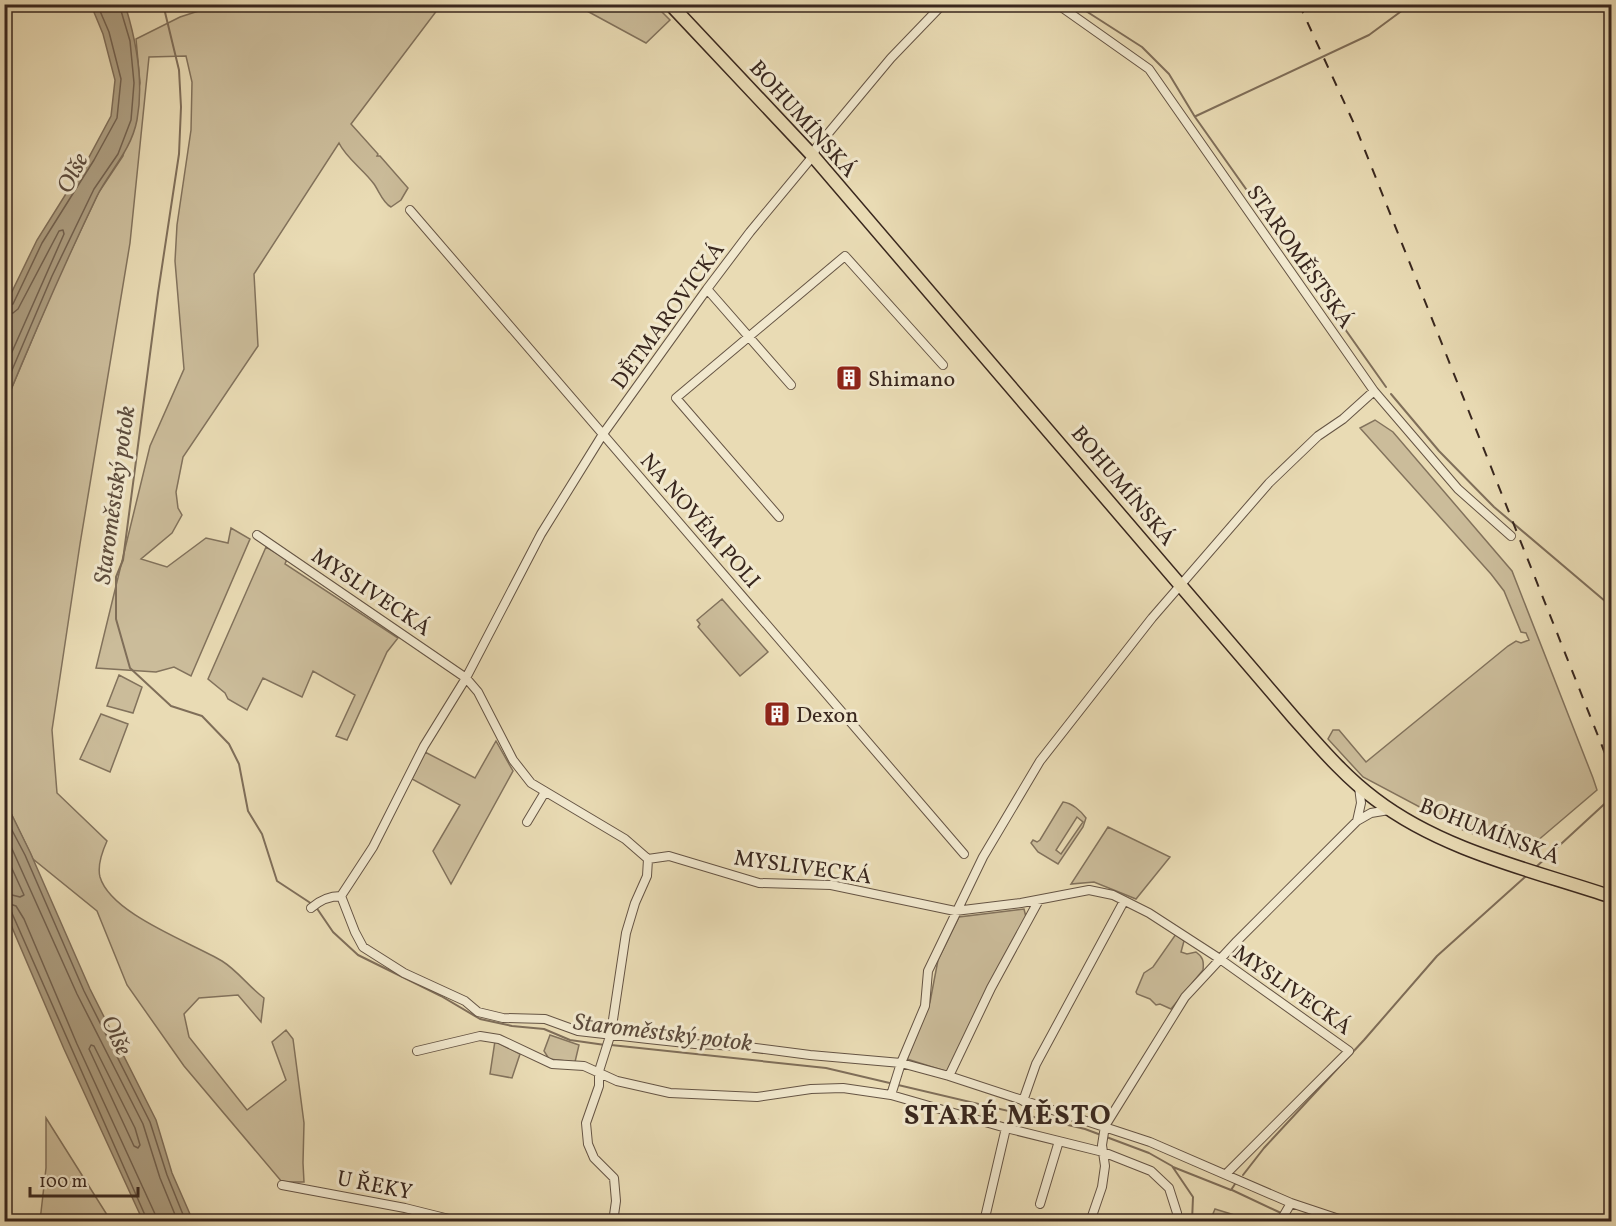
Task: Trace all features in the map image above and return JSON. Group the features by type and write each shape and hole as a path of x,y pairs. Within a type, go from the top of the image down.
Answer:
{"main road":[{"name":"BOHUMÍNSKÁ","path":"670,4 813,156 1309,734 1359,787 1389,810 1455,844 1611,897"}],"street":[{"name":"DĚTMAROVICKÁ","path":"466,678 541,534 603,434 707,289 750,232 813,156 816,148 891,58 943,4"},
{"name":"STAROMĚSTSKÁ","path":"1058,4 1149,69 1374,391 1458,489 1510,536"},
{"name":"NA NOVÉM POLI","path":"410,210 964,854"},
{"path":"779,517 676,398 844,256 943,365"},
{"path":"707,289 790,385"},
{"path":"893,1088 925,1006 928,971 983,857 1040,761 1152,618 1269,483 1318,436 1374,391"},
{"name":"MYSLIVECKÁ","path":"258,535 466,678 477,693 513,760 531,783 625,839 648,859 669,856 759,883 831,885 955,911 1039,900 1089,890 1113,895 1149,913 1220,959 1349,1051 1226,1173"},
{"path":"341,896 373,847 424,746 466,678"},
{"path":"1357,820 1361,803 1359,787"},
{"path":"527,822 544,792"},
{"path":"1090,1221 1102,1187 1105,1166 1103,1152 1105,1126 1185,997 1357,820 1371,813 1389,810"},
{"path":"613,1221 616,1201 614,1178 594,1158 588,1144 586,1123 600,1086 599,1071 609,1040 626,933 635,903 647,876 648,859"},
{"path":"314,905 331,896 341,896"},
{"path":"341,896 363,947 405,973 465,1001 478,1012 503,1018 545,1019 609,1040 740,1046 901,1063 1105,1126 1226,1173 1291,1203 1348,1221"},
{"path":"949,1076 991,988 1039,900"},
{"path":"1023,1101 1036,1064 1124,901"},
{"path":"417,1051 480,1036 500,1039 552,1064 584,1066 617,1081 670,1093 758,1097 811,1089 893,1088 1006,1128 1103,1152 1151,1171 1169,1188 1177,1213"},
{"path":"984,1221 1006,1128"},
{"path":"1040,1204 1059,1142"},
{"name":"U ŘEKY","path":"282,1185 461,1221"},
{"path":"1280,1221 1291,1203"}],"shaded area":[{"path":"217,5 441,5 351,124 378,154 377,156 380,156 408,188 401,200 391,207 339,143 254,274 258,346 183,457 176,492 178,508 182,515 172,533 141,559 167,567 206,538 228,543 231,528 250,539 191,676 174,667 156,672 96,668 150,446 184,369 175,261 177,225 191,130 192,82 186,56 149,57 130,243 52,730 57,793 107,841 99,868 100,877 107,890 135,915 222,961 264,998 261,1022 238,995 199,998 184,1014 189,1037 247,1110 286,1080 272,1042 286,1030 293,1039 304,1123 304,1182 282,1182 184,1066 127,985 97,911 33,859 5,801 5,404 58,278 99,192 123,156 140,83 136,39 180,17"},
{"path":"576,5 655,5 670,20 646,43"},
{"path":"1375,420 1393,432 1512,571 1593,778 1597,790 1536,842 1519,851 1463,830 1363,777 1328,739 1333,730 1339,730 1366,762 1508,646 1516,641 1521,643 1529,640 1526,633 1521,632 1504,591 1491,574 1360,428"},
{"path":"266,547 287,559 285,564 398,638 387,652 347,740 336,736 355,695 313,671 302,697 263,678 247,710 228,699 225,693 208,679"},
{"path":"722,599 768,652 740,676 698,627 700,624 697,620"},
{"path":"119,675 142,687 133,713 107,706"},
{"path":"101,714 128,724 110,772 80,759"},
{"path":"496,741 513,771 451,884 433,851 460,805 412,779 425,752 475,778"},
{"path":"1063,802 1076,808 1086,818 1083,827 1058,864 1038,852 1031,843 1033,840 1037,842","holes":["1077,817 1083,822 1061,854 1056,850"]},
{"path":"1108,827 1170,857 1136,899 1094,882 1071,884"},
{"path":"1024,909 1026,917 978,1006 948,1072 907,1059 930,1002 938,960 959,917"},
{"path":"1176,934 1184,941 1181,952 1187,954 1196,952 1202,958 1203,970 1171,1009 1160,1004 1156,1005 1136,992 1144,973 1153,967"},
{"path":"550,1035 579,1045 575,1062 549,1059 544,1051"},
{"path":"495,1041 520,1054 512,1078 490,1074"},
{"path":"46,1118 111,1221 40,1221 46,1168"},
{"path":"1215,1209 1244,1218 1242,1221 1210,1221"}],"water":[{"path":"91,5 124,5 126,8 138,63 140,92 137,120 120,160 97,196 5,404 5,306 37,240 89,157 111,116 115,80 103,34"},
{"path":"5,801 90,989 156,1120 172,1173 193,1221 143,1221 64,1049 5,911"}],"waterway":[{"name":"Staroměstský potok","path":"163,4 179,70 181,107 179,154 158,293 123,560 116,577 116,619 130,668 171,706 202,716 229,744 239,764 248,811 262,834 277,881 312,904"},
{"path":"1075,4 1142,47 1169,74 1195,117 1386,387"},
{"path":"1196,116 1369,35 1411,4"},
{"path":"1391,394 1439,451 1494,507 1612,607"},
{"path":"1536,867 1612,797"},
{"path":"1243,1175 1264,1148 1364,1040 1437,956 1525,877"},
{"name":"Staroměstský potok","path":"316,907 333,932 358,955 441,996 480,1019 512,1026 544,1029 570,1040 605,1045"},
{"name":"Staroměstský potok","path":"611,1045 826,1068 1085,1129 1149,1153 1172,1166 1193,1197 1192,1222"},
{"path":"1173,1167 1231,1190 1235,1184"},
{"path":"1232,1190 1281,1213"},
{"path":"1288,1216 1300,1222"}],"railway":[{"path":"1299,4 1356,128 1612,771"}],"place":[{"name":"Shimano","path":"849,378"},
{"name":"Dexon","path":"777,714"}],"district":[{"name":"STARÉ MĚSTO","path":"1008,1114"}],"water label":[{"name":"Olše","path":"72,173"},
{"name":"Olše","path":"117,1035"}]}
